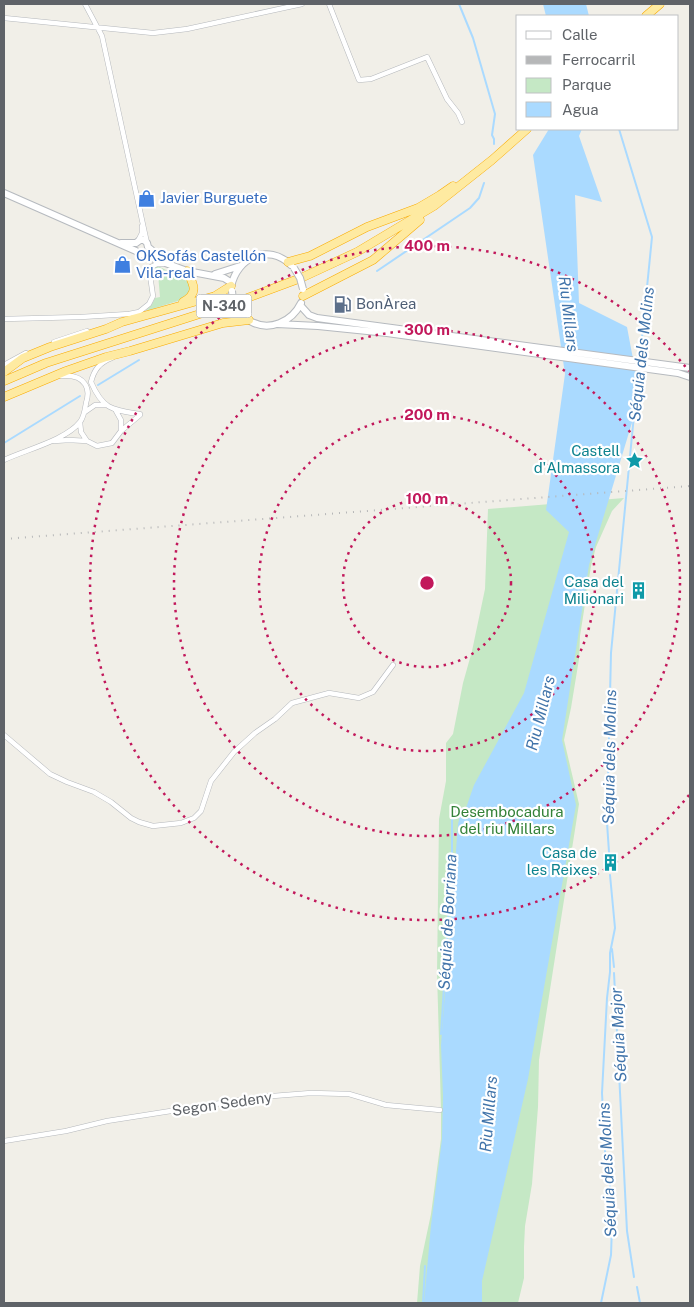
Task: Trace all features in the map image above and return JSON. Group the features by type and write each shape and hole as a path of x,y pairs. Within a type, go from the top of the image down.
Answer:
{"highway":[{"path":"647,15 660,4"},
{"name":"N-340","path":"4,381 46,363 231,304 278,287 356,252 434,206 527,130"},
{"path":"288,262 310,256 367,227 418,208 455,184 464,183"},
{"path":"303,293 373,260 426,216 434,206"},
{"path":"163,310 191,298 194,291 193,283 186,271"},
{"path":"4,372 23,358 50,347 122,322 215,296 232,287"},
{"path":"4,398 66,371 106,357 130,352 222,323 248,320"}],"main road":[{"path":"4,193 167,264 186,271 212,274 224,278 232,287"},
{"path":"117,243 144,240 167,264"},
{"path":"137,242 134,247 139,252"},
{"path":"139,252 147,251 148,245"},
{"path":"212,274 230,270 252,258 266,254 281,257 294,268 300,278 303,293 300,305 295,313 286,320 267,326 248,320 240,313 233,300 232,287 240,266"},
{"path":"300,305 309,315 317,318 464,341 678,370 690,375"},
{"path":"277,324 318,326 464,341"},
{"path":"678,370 690,368"}],"street":[{"path":"85,4 102,36 148,245"},
{"path":"4,18 153,33 187,29 302,4"},
{"path":"329,4 359,80 372,79 427,57 447,99 458,113 462,122"},
{"path":"137,242 142,233 143,225"},
{"path":"4,319 81,317 139,312 149,304 153,296 149,268 157,264 167,264"},
{"path":"4,365 21,355 65,338 122,322"},
{"path":"50,441 87,441 97,446 112,443 121,431 140,414 116,411 106,405 95,391 91,382 95,370 108,360 130,352"},
{"path":"4,460 67,433 80,422 85,412 88,395 85,384 77,377 68,375 54,377"},
{"path":"85,412 95,405 106,405"},
{"path":"116,411 121,420 121,431"},
{"path":"80,422 81,432 87,441"},
{"path":"4,735 50,774 94,792 139,822 153,826 181,823 194,818 201,811 211,780 234,752 292,703 329,694 359,698 373,692 393,666"},
{"name":"Segon Sedeny","path":"4,1141 66,1131 107,1121 260,1097 311,1092 349,1094 386,1105 440,1110"}],"green space":[{"path":"156,267 160,267 190,283 189,292 181,300 146,311 155,298 160,297 158,274 153,274 153,270"},
{"name":"Desembocadura del riu Millars","path":"624,498 612,511 596,547 591,566 580,636 579,659 564,740 579,804 539,1060 538,1107 532,1184 525,1226 524,1278 518,1303 417,1303 420,1266 431,1214 441,1139 437,973 439,819 446,781 446,743 453,734 485,589 488,509"}],"water":[{"path":"543,4 586,4 589,15 546,15"},
{"name":"Desembocadura del riu Millars","path":"548,130 582,130 579,136 602,202 575,195 579,303 627,327 640,396 589,565 562,740 576,805 528,1079 482,1281 482,1303 424,1303 431,1225 442,1139 441,1045 458,824 474,785 524,693 569,532 546,510 565,374 533,155"}],"waterway":[{"path":"459,4 473,38 495,114 492,135 494,144"},
{"name":"Séquia dels Molins","path":"619,130 652,237 640,358"},
{"path":"377,271 470,208 479,198 484,183"},
{"path":"98,385 139,360"},
{"name":"Séquia dels Molins","path":"638,383 639,371"},
{"path":"4,443 80,396"},
{"name":"Séquia dels Molins","path":"609,852 607,823 611,653 634,415"},
{"name":"Séquia de Borriana","path":"441,1034 452,860 452,819 460,816"},
{"name":"Séquia dels Molins","path":"601,1303 611,1255 612,1226 602,1093 610,953 615,928 610,875"},
{"name":"Séquia dels Molins","path":"612,949 614,967"},
{"name":"Séquia Major","path":"614,973 627,1231 634,1277"},
{"name":"Séquia de Borriana","path":"423,1303 425,1266"},
{"name":"Séquia Major","path":"637,1287 640,1303"}],"railway":[{"path":"4,539 690,486"}],"place":[{"name":"Javier Burguete","path":"146,198"},
{"name":"OKSofás Castellón Vila-real","path":"122,265"},
{"name":"BonÀrea","path":"342,304"},
{"name":"Castell d'Almassora","path":"634,460"},
{"name":"Casa del Milionari","path":"638,591"},
{"name":"Casa de les Reixes","path":"611,862"}],"water label":[{"name":"Riu Millars","path":"569,314"},
{"name":"Riu Millars","path":"540,713"},
{"name":"Riu Millars","path":"488,1114"}]}
